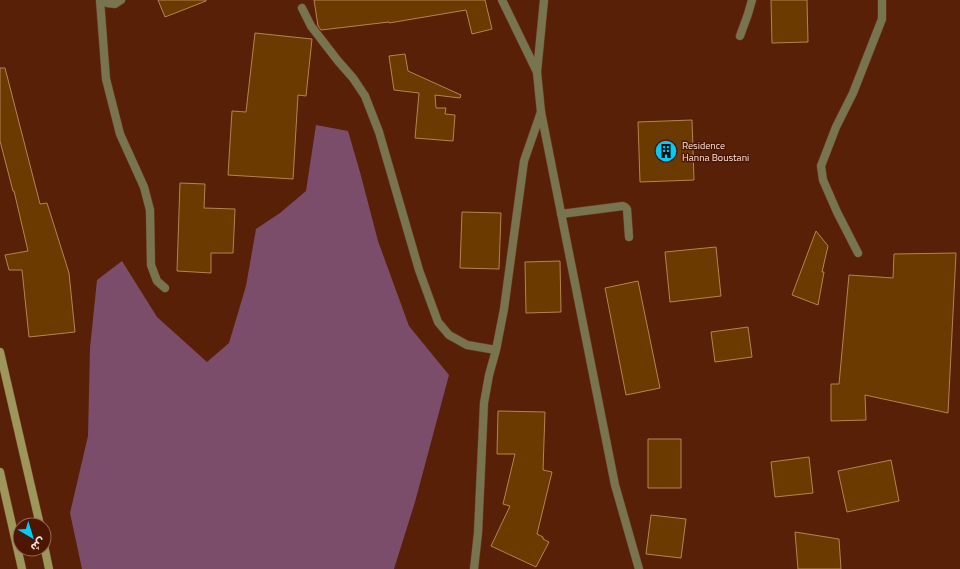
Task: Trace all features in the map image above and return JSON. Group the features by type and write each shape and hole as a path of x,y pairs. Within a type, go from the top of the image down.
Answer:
{"main road":[{"path":"0,352 38,517"},
{"path":"0,472 22,569"},
{"path":"46,557 49,569"}],"street":[{"path":"100,0 106,79 120,134 144,188 150,210 151,265 157,281 165,288"},
{"path":"104,0 108,3 115,4 121,0"},
{"path":"502,0 538,72"},
{"path":"544,0 538,72 541,112 615,485 639,569"},
{"path":"740,36 752,0"},
{"path":"858,252 837,212 823,180 821,166 836,127 853,93 882,19 882,0"},
{"path":"302,8 311,26 338,62 353,78 365,96 379,132 419,270 438,322 449,335 467,346 496,350"},
{"path":"474,569 478,533 484,403 489,375 496,350 506,294 524,161 541,112"},
{"path":"561,214 623,206 627,209 629,237"}],"shaded area":[{"path":"316,125 348,131 378,241 409,326 449,375 415,502 394,569 82,569 70,513 88,436 90,348 97,280 122,261 157,317 207,362 229,343 246,286 256,229 280,213 306,191"}],"building":[{"path":"158,0 206,0 206,1 165,17"},
{"path":"314,0 485,0 492,29 472,34 466,10 389,23 321,30 318,26"},
{"path":"771,0 807,0 808,42 772,43"},
{"path":"255,33 312,39 306,96 298,95 293,179 228,175 232,111 246,112"},
{"path":"405,54 408,71 461,95 460,98 435,95 436,108 446,108 445,114 455,115 453,141 415,138 419,93 394,90 389,56"},
{"path":"0,68 5,68 40,204 47,203 69,273 75,332 29,337 22,270 9,270 5,255 28,251 14,191 0,141"},
{"name":"Residence Hanna Boustani","path":"692,120 694,180 640,182 638,122"},
{"path":"180,183 205,184 204,208 235,209 233,253 211,253 211,273 177,271"},
{"path":"462,212 501,213 499,269 460,268"},
{"path":"816,231 828,246 822,272 824,272 818,305 792,295"},
{"path":"716,247 721,296 670,302 665,252"},
{"path":"956,253 948,413 865,395 866,420 831,421 831,384 839,384 849,275 893,278 894,254"},
{"path":"560,261 561,312 526,313 525,262"},
{"path":"638,281 660,388 626,395 605,288"},
{"path":"748,327 752,357 715,362 711,332"},
{"path":"498,411 545,412 543,470 552,472 537,534 549,542 536,567 491,546 510,506 503,504 515,454 497,454"},
{"path":"648,439 681,439 681,488 648,488"},
{"path":"809,457 813,493 775,497 771,462"},
{"path":"891,460 899,501 847,512 838,471"},
{"path":"651,515 686,519 681,558 646,554"},
{"path":"795,532 839,539 841,569 798,569"}],"place":[{"name":"Residence Hanna Boustani","path":"666,151"}]}
